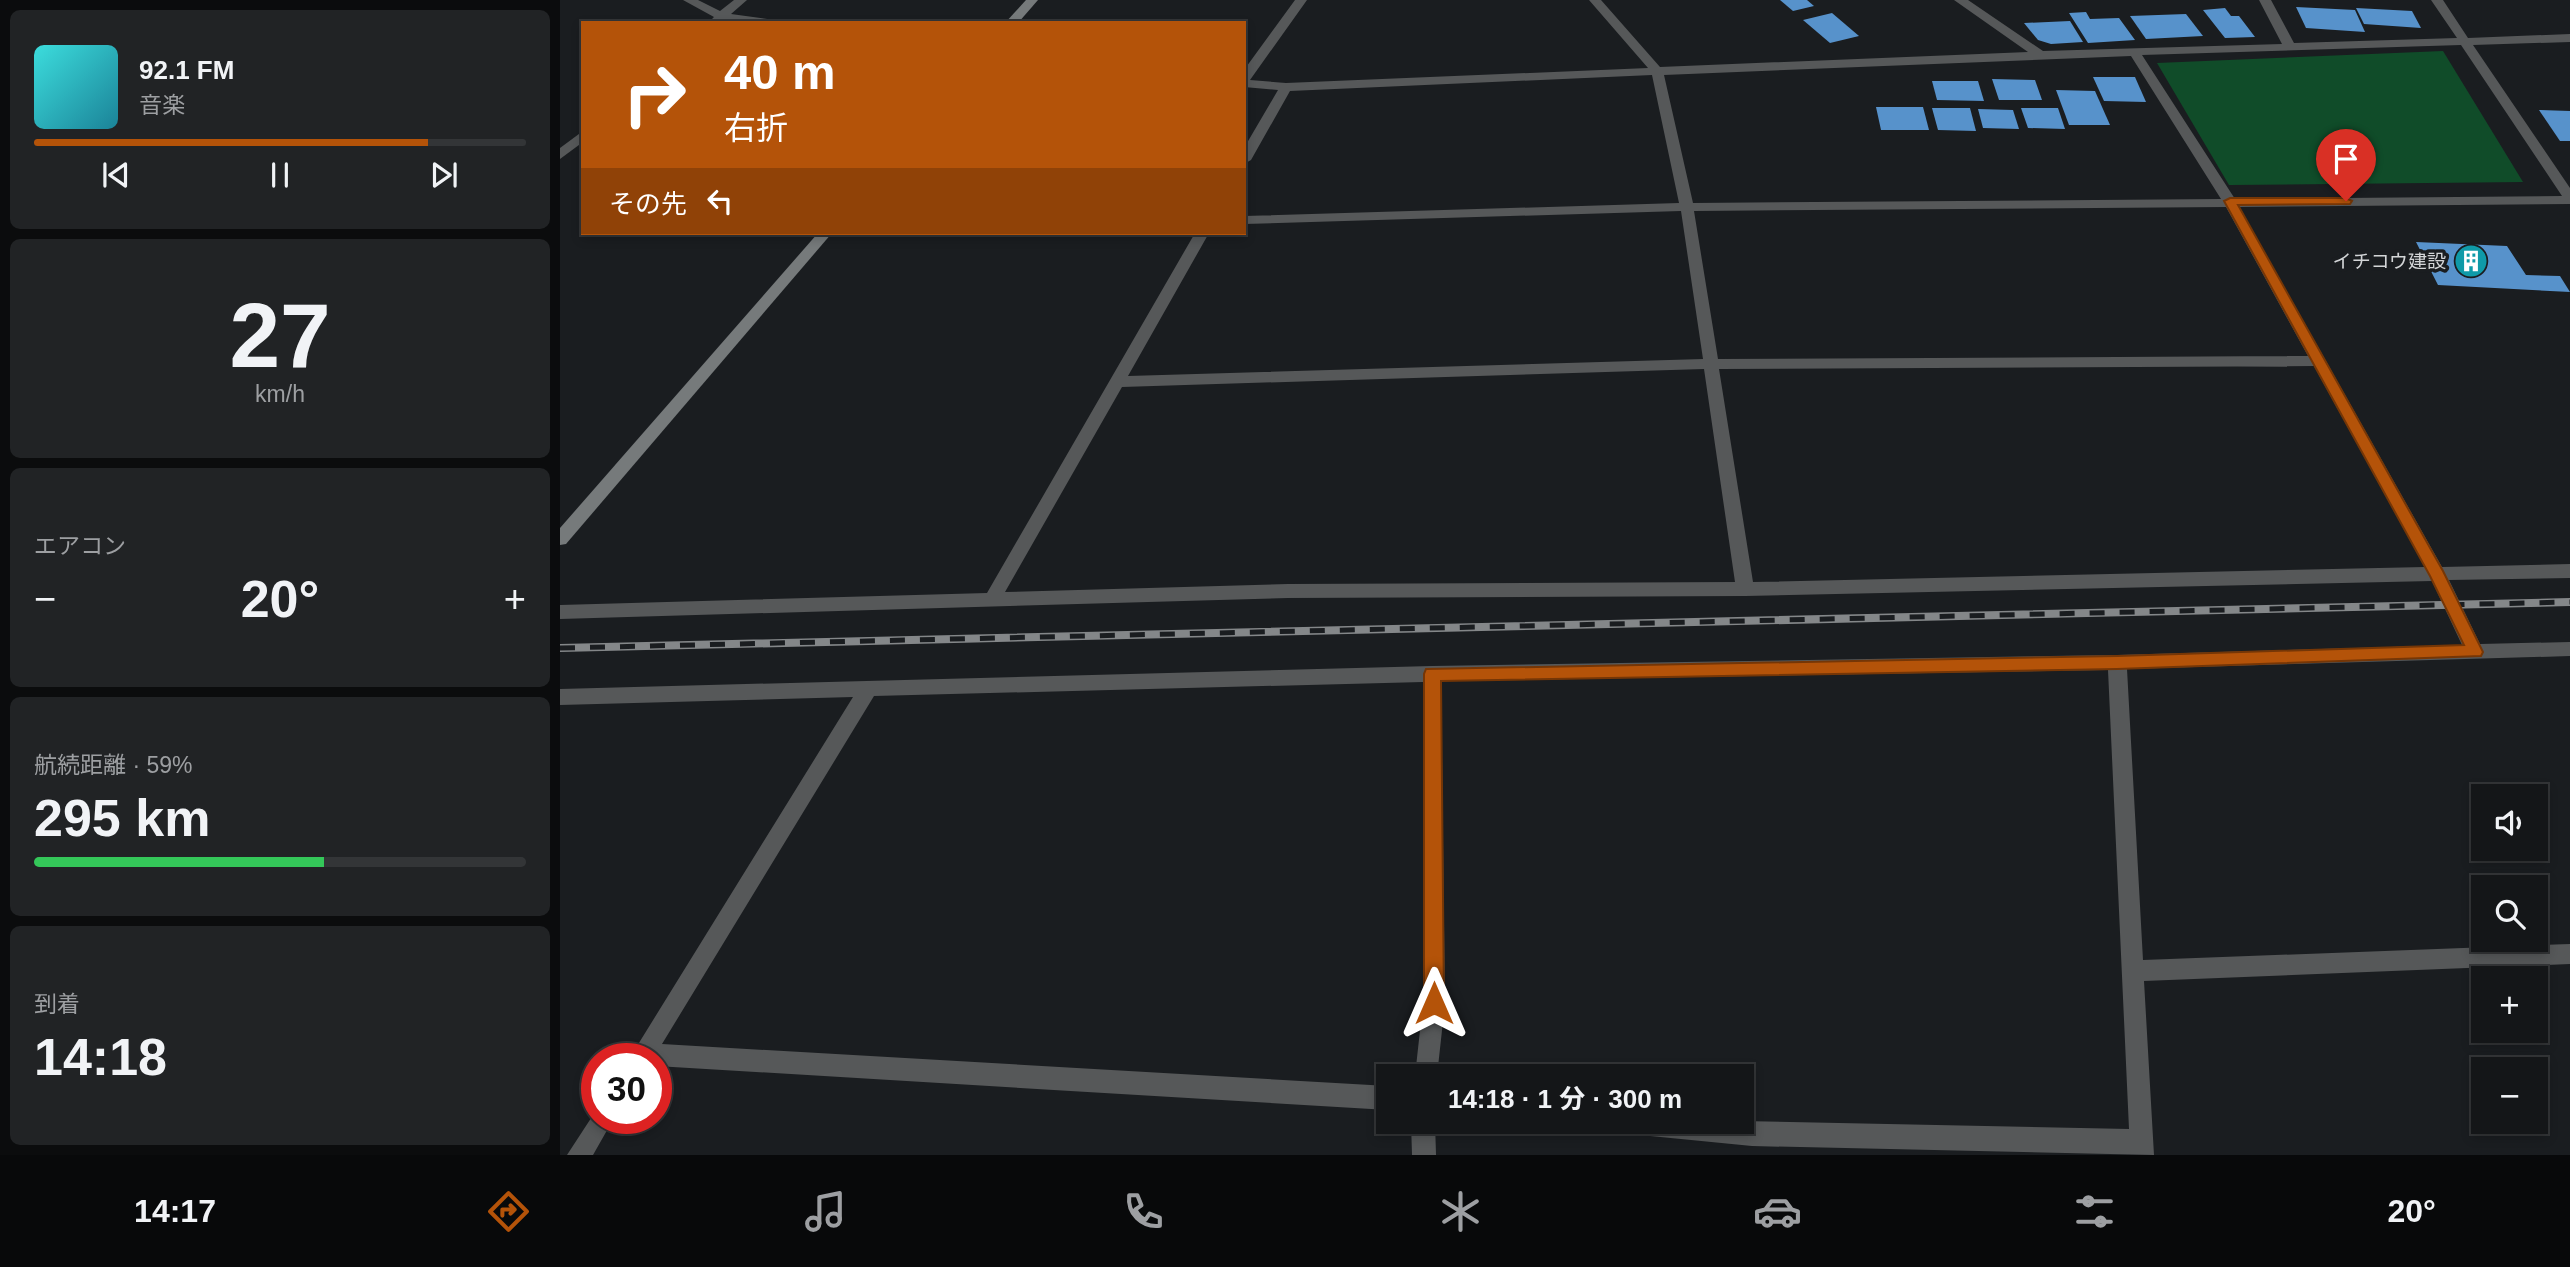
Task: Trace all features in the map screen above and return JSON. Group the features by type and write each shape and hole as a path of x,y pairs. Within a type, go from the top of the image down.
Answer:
{"street":[{"path":"690,0 717,20 736,21"},
{"path":"717,20 741,0"},
{"path":"1013,21 1032,0"},
{"path":"1246,78 1301,0"},
{"path":"1595,0 1657,71 1687,207 1745,589"},
{"path":"1960,0 2040,55"},
{"path":"2266,0 2289,46"},
{"path":"2437,0 2570,199"},
{"path":"1246,81 1286,87 2040,55 2570,38"},
{"path":"2135,53 2230,201 2438,575 2475,652"},
{"path":"1246,157 1286,87"},
{"path":"560,155 581,137"},
{"path":"1246,220 1687,207 2570,199"},
{"path":"560,539 823,235"},
{"path":"992,600 1201,235"},
{"path":"1117,382 1711,364 2318,361"},
{"path":"560,612 1288,591 1745,589 2570,571"},
{"path":"560,697 1432,674 2117,662 2570,649"},
{"path":"1752,1134 2141,1148 2117,662"},
{"path":"1427,1064 1434,1003 1432,674"},
{"path":"649,1043 867,691"},
{"path":"2133,971 2570,954"},
{"path":"672,1058 1376,1097"},
{"path":"579,1155 593,1134"},
{"path":"1423,1134 1424,1155"}],"green space":[{"path":"2443,51 2523,182 2229,185 2157,63"}],"building":[{"path":"1780,0 1807,0 1814,6 1793,11"},
{"path":"2296,7 2355,10 2365,32 2306,28"},
{"path":"2225,8 2231,16 2239,16 2255,37 2225,38 2203,10"},
{"path":"2356,8 2412,11 2421,28 2364,24"},
{"path":"2086,12 2090,19 2119,18 2135,40 2088,43 2069,13"},
{"path":"1832,13 1859,36 1830,43 1803,20"},
{"path":"2186,14 2203,36 2146,39 2130,16"},
{"path":"2070,21 2083,42 2051,44 2038,40 2024,23"},
{"path":"2093,77 2135,77 2146,102 2104,101"},
{"path":"1992,79 2035,80 2042,100 1999,100"},
{"path":"1932,81 1978,81 1984,101 1937,100"},
{"path":"2056,90 2095,91 2110,125 2069,125"},
{"path":"1876,107 1923,107 1929,130 1881,130"},
{"path":"1932,108 1970,108 1976,131 1938,130"},
{"path":"2021,108 2058,108 2065,129 2028,128"},
{"path":"1978,109 2013,110 2019,129 1983,128"},
{"path":"2539,110 2570,111 2570,141 2560,141"},
{"name":"イチコウ建設","path":"2416,242 2507,246 2526,275 2560,276 2570,292 2438,285"}],"railway":[{"path":"560,648 2570,602"}],"place":[{"name":"イチコウ建設","path":"2471,261"}],"route":[{"path":"1434,1003 1432,674 2117,662 2475,652 2438,575 2230,201 2346,201"}]}
